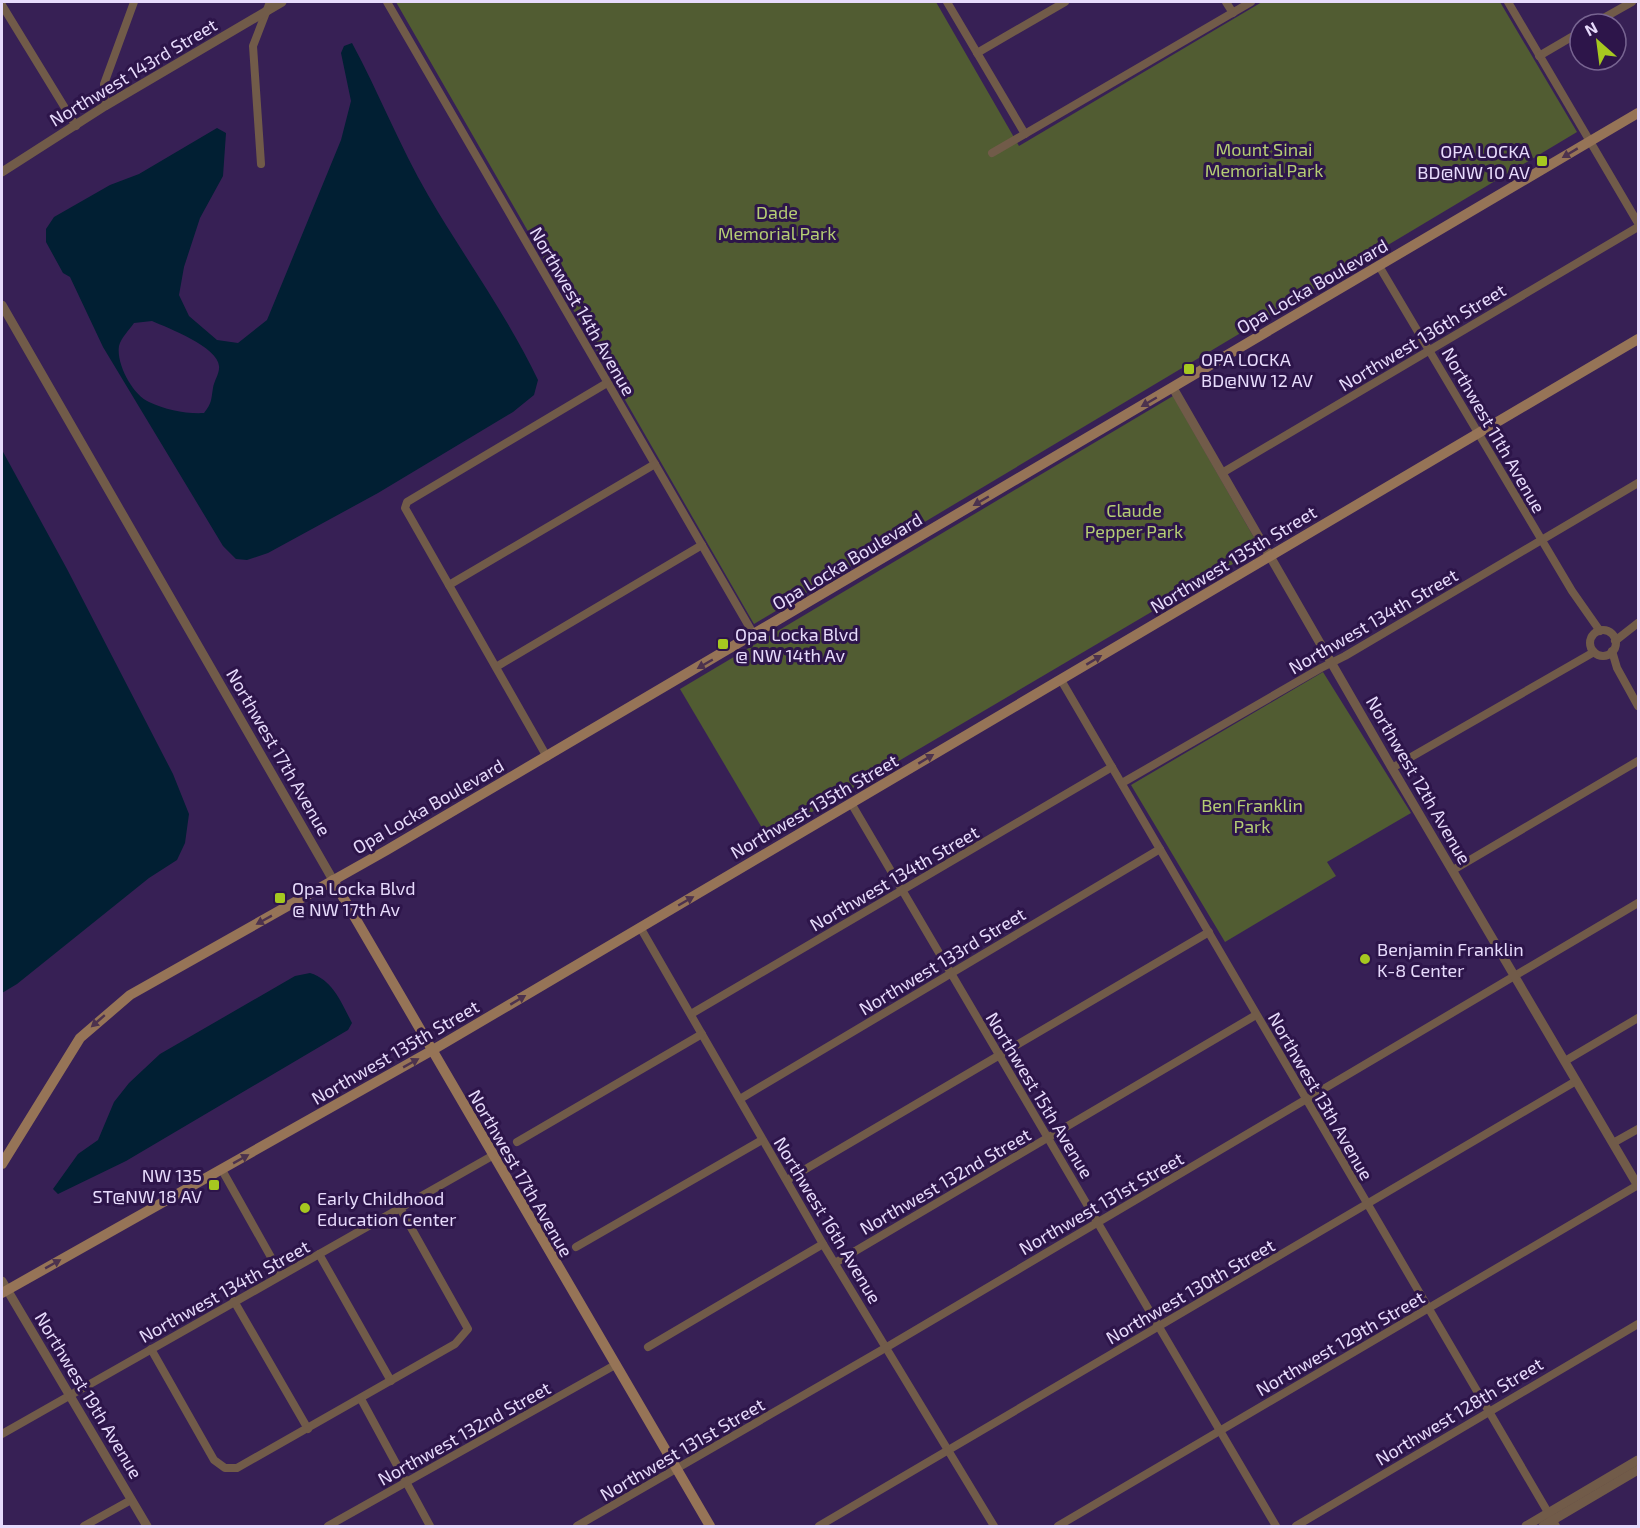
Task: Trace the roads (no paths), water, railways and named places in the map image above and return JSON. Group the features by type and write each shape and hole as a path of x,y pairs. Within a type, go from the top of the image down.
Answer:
{"main road":[{"name":"Opa Locka Boulevard","path":"2,1164 80,1038 130,995 547,757 1638,112"},
{"name":"Northwest 135th Street","path":"3,1288 222,1170 431,1051 1638,339"},
{"name":"Northwest 17th Avenue","path":"333,880 710,1527"}],"street":[{"path":"105,106 104,84 134,2"},
{"name":"Northwest 143rd Street","path":"2,172 269,6 282,2"},
{"name":"Northwest 14th Avenue","path":"387,2 754,635"},
{"path":"947,2 1025,134"},
{"path":"977,53 1065,2"},
{"path":"1226,2 1233,13"},
{"path":"992,153 1251,2"},
{"path":"1508,2 1638,225"},
{"path":"1614,12 1632,2"},
{"path":"2,5 76,126"},
{"path":"261,164 253,46 258,27 269,6"},
{"path":"1539,56 1568,39"},
{"name":"Northwest 136th Street","path":"1222,473 1638,225"},
{"name":"Northwest 11th Avenue","path":"1379,266 1597,633"},
{"name":"Northwest 17th Avenue","path":"2,305 333,880"},
{"path":"547,757 405,508 408,502 608,383"},
{"name":"Northwest 12th Avenue","path":"1173,388 1392,768 1638,1186"},
{"path":"449,585 655,464"},
{"name":"Northwest 134th Street","path":"1122,783 1638,483"},
{"path":"496,667 702,545"},
{"path":"1608,653 1614,638 1638,622"},
{"path":"1392,768 1577,660 1592,649 1597,633 1614,638"},
{"path":"1592,649 1608,653 1638,706"},
{"name":"Northwest 13th Avenue","path":"1061,680 1552,1520"},
{"path":"1453,870 1638,761"},
{"name":"Northwest 134th Street","path":"691,1014 1112,767"},
{"name":"Northwest 15th Avenue","path":"851,803 1276,1527"},
{"name":"Northwest 133rd Street","path":"740,1099 1160,849"},
{"name":"Northwest 131st Street","path":"577,1527 1098,1223 1638,903"},
{"name":"Northwest 16th Avenue","path":"640,927 823,1244 994,1527"},
{"path":"786,1180 1209,932"},
{"name":"Northwest 132nd Street","path":"835,1263 1256,1015"},
{"path":"1565,1061 1638,1018"},
{"path":"517,1142 702,1034"},
{"name":"Northwest 130th Street","path":"819,1527 1576,1080"},
{"path":"1613,1143 1638,1128"},
{"path":"576,1247 762,1140"},
{"name":"Northwest 134th Street","path":"2,1434 492,1156"},
{"path":"222,1170 281,1275"},
{"name":"Northwest 129th Street","path":"1058,1527 1638,1186"},
{"path":"152,1349 214,1460 225,1468 237,1468 361,1399 455,1344 468,1329 400,1208"},
{"path":"648,1347 823,1244"},
{"path":"319,1254 391,1381"},
{"name":"Northwest 19th Avenue","path":"3,1288 70,1394 147,1527"},
{"path":"234,1301 308,1429"},
{"name":"Northwest 128th Street","path":"1296,1527 1488,1410 1638,1324"},
{"name":"Northwest 132nd Street","path":"328,1527 615,1365"},
{"path":"361,1399 430,1527"},
{"path":"1543,1527 1638,1460"},
{"path":"1526,1527 1552,1520 1638,1470"},
{"path":"84,1527 131,1500"}],"water":[{"path":"352,43 418,176 513,332 538,380 534,395 513,412 378,493 268,553 247,560 236,559 223,546 103,347 70,277 63,273 46,242 46,229 54,217 110,185 139,174 217,128 226,133 223,176 200,218 184,267 179,295 189,316 217,340 238,343 267,320 341,140 351,101 341,53 344,46","holes":["152,321 202,345 216,359 219,371 210,404 204,413 176,411 149,402 137,393 127,378 120,361 121,340 134,323"]},
{"path":"2,450 67,569 173,774 189,814 185,843 177,860 149,878 17,984 2,993"},
{"path":"310,973 325,981 336,993 352,1023 348,1030 126,1161 58,1194 53,1189 78,1154 98,1140 114,1102 129,1083 160,1054 295,976"}],"place":[{"name":"OPA LOCKA BD@NW 10 AV","path":"1542,161"},
{"name":"OPA LOCKA BD@NW 12 AV","path":"1189,369"},
{"name":"Opa Locka Blvd @ NW 14th Av","path":"723,644"},
{"name":"Opa Locka Blvd @ NW 17th Av","path":"280,898"},
{"name":"Benjamin Franklin K-8 Center","path":"1365,959"},
{"name":"NW 135 ST@NW 18 AV","path":"214,1185"},
{"name":"Early Childhood Education Center","path":"305,1208"}],"park label":[{"name":"Mount Sinai Memorial Park","path":"1264,159"},
{"name":"Dade Memorial Park","path":"777,222"},
{"name":"Claude Pepper Park","path":"1134,520"},
{"name":"Ben Franklin Park","path":"1252,815"}]}
